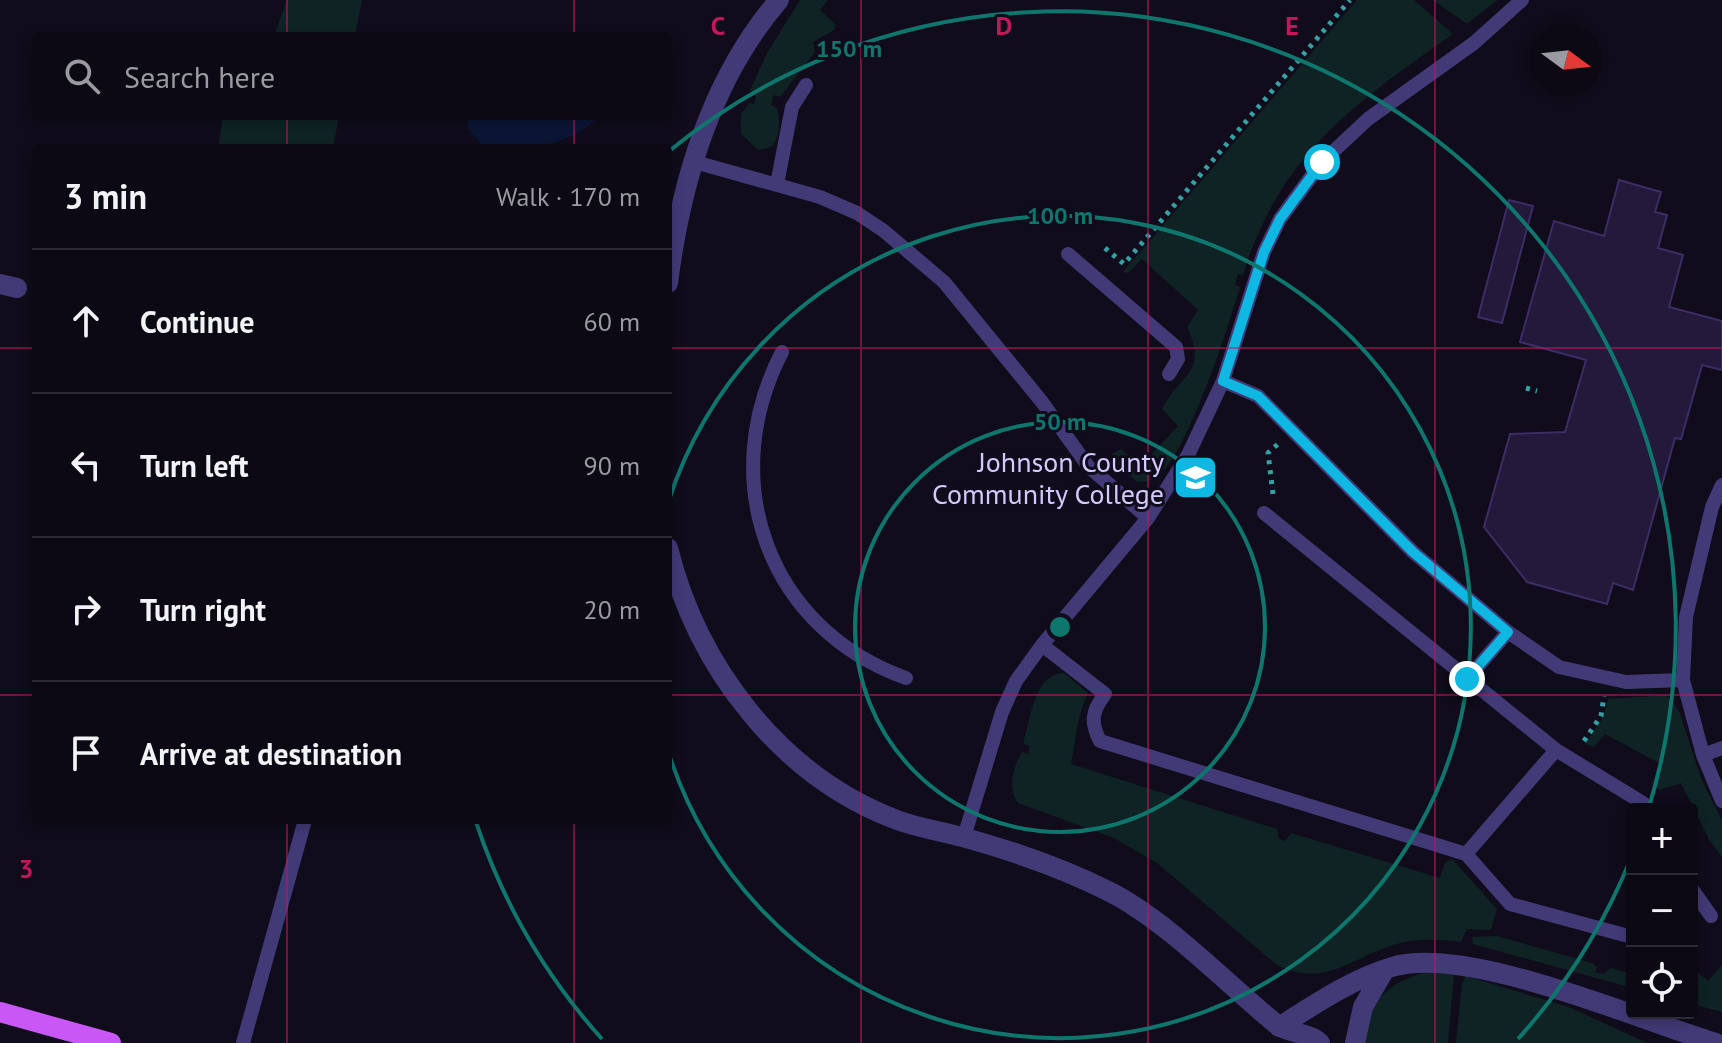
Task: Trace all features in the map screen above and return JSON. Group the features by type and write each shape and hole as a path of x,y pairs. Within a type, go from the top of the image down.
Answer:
{"main road":[{"path":"0,1012 111,1043"}],"street":[{"path":"672,262 691,161 720,91 760,22 779,0"},
{"path":"672,564 704,647 740,703 786,751 840,791 897,820 964,837 1057,867 1113,893 1234,985 1281,1035 1320,1043"},
{"path":"1281,1035 1344,987 1384,971 1424,963 1459,963 1716,1043"},
{"path":"1355,1043 1363,1007 1384,971"}],"lane":[{"path":"964,837 1002,712 1016,681 1042,645 1148,518 1188,455 1223,381 1264,252 1280,219 1322,162 1368,119 1474,43 1522,0"},
{"path":"777,184 792,107 806,85"},
{"path":"691,161 777,184 857,213 884,231 944,282 1042,402 1088,466 1148,518"},
{"path":"1068,254 1176,347 1178,359 1169,374"},
{"path":"782,352 767,380 755,417 755,497 770,556 801,607 820,629 860,658 906,678"},
{"path":"1223,381 1258,396 1404,544 1508,632 1559,667 1592,677 1626,682 1683,680"},
{"path":"1722,485 1712,507 1686,617 1683,680 1703,755 1722,801"},
{"path":"1264,513 1556,750 1643,803"},
{"path":"1467,679 1508,632"},
{"path":"1042,645 1105,694 1094,708 1092,726 1100,741 1466,854 1510,904 1626,935"},
{"path":"1703,755 1722,748"},
{"path":"1466,854 1556,750"},
{"path":"243,1043 304,824"},
{"path":"1698,898 1711,916"}],"path":[{"path":"1105,248 1124,264 1350,0"},
{"path":"1526,388 1537,391"},
{"path":"1273,494 1268,453 1294,430"},
{"path":"1584,741 1601,716 1604,695"}],"green space":[{"path":"287,0 362,0 356,32 275,32"},
{"path":"800,0 828,0 820,10 835,24 834,30 813,42 815,52 780,97 774,95 771,105 777,108 778,134 771,147 758,150 741,134 741,114 749,103 754,104 756,97 750,90 767,53"},
{"path":"1357,0 1414,0 1453,34 1353,109 1299,164 1277,196 1258,233 1243,275 1238,274 1235,285 1240,287 1226,330 1205,390 1179,447 1154,479 1136,481 1112,460 1112,454 1121,449 1141,466 1178,426 1162,409 1194,363 1193,342 1187,327 1198,310 1142,259 1128,273 1123,272"},
{"path":"1433,0 1497,0 1467,24"},
{"path":"222,120 338,120 334,144 219,144"},
{"path":"1064,673 1088,693 1079,719 1071,764 1277,829 1278,838 1285,841 1291,833 1440,878 1445,863 1452,859 1497,909 1491,930 1467,929 1461,942 1427,940 1393,945 1322,973 1309,974 1277,965 1157,863 1114,838 1018,803 1012,778 1022,752 1028,754 1030,746 1024,744 1024,739 1036,698 1046,680"},
{"path":"1666,695 1679,711 1702,781 1722,820 1722,857 1698,817 1698,803 1691,803 1681,783 1659,790 1652,784 1661,764 1605,734 1594,747 1585,744 1603,718 1608,699"},
{"path":"1497,936 1592,963 1597,967 1595,972 1603,974 1611,968 1626,972 1626,986 1473,944 1472,937"},
{"path":"1722,965 1722,1012 1698,1006 1698,973 1708,981"},
{"path":"1424,973 1454,974 1448,1043 1365,1043 1369,1017 1381,997 1400,982"},
{"path":"1466,976 1569,1007 1647,1043 1456,1043 1462,983"}],"water":[{"path":"468,120 595,120 574,135 546,144 481,144 467,128"}],"building":[{"path":"1619,180 1661,192 1655,212 1667,215 1658,248 1683,255 1669,307 1722,321 1722,370 1702,365 1681,439 1675,438 1633,590 1613,583 1607,604 1527,582 1484,527 1510,434 1565,432 1586,360 1520,342 1554,221 1604,236"},
{"path":"1509,200 1533,206 1502,323 1478,317"}],"place":[{"name":"Johnson County Community College","path":"1195,478"}],"route":[{"path":"1322,162 1280,219 1264,252 1223,381 1258,396 1413,552 1508,632 1467,679"}]}
